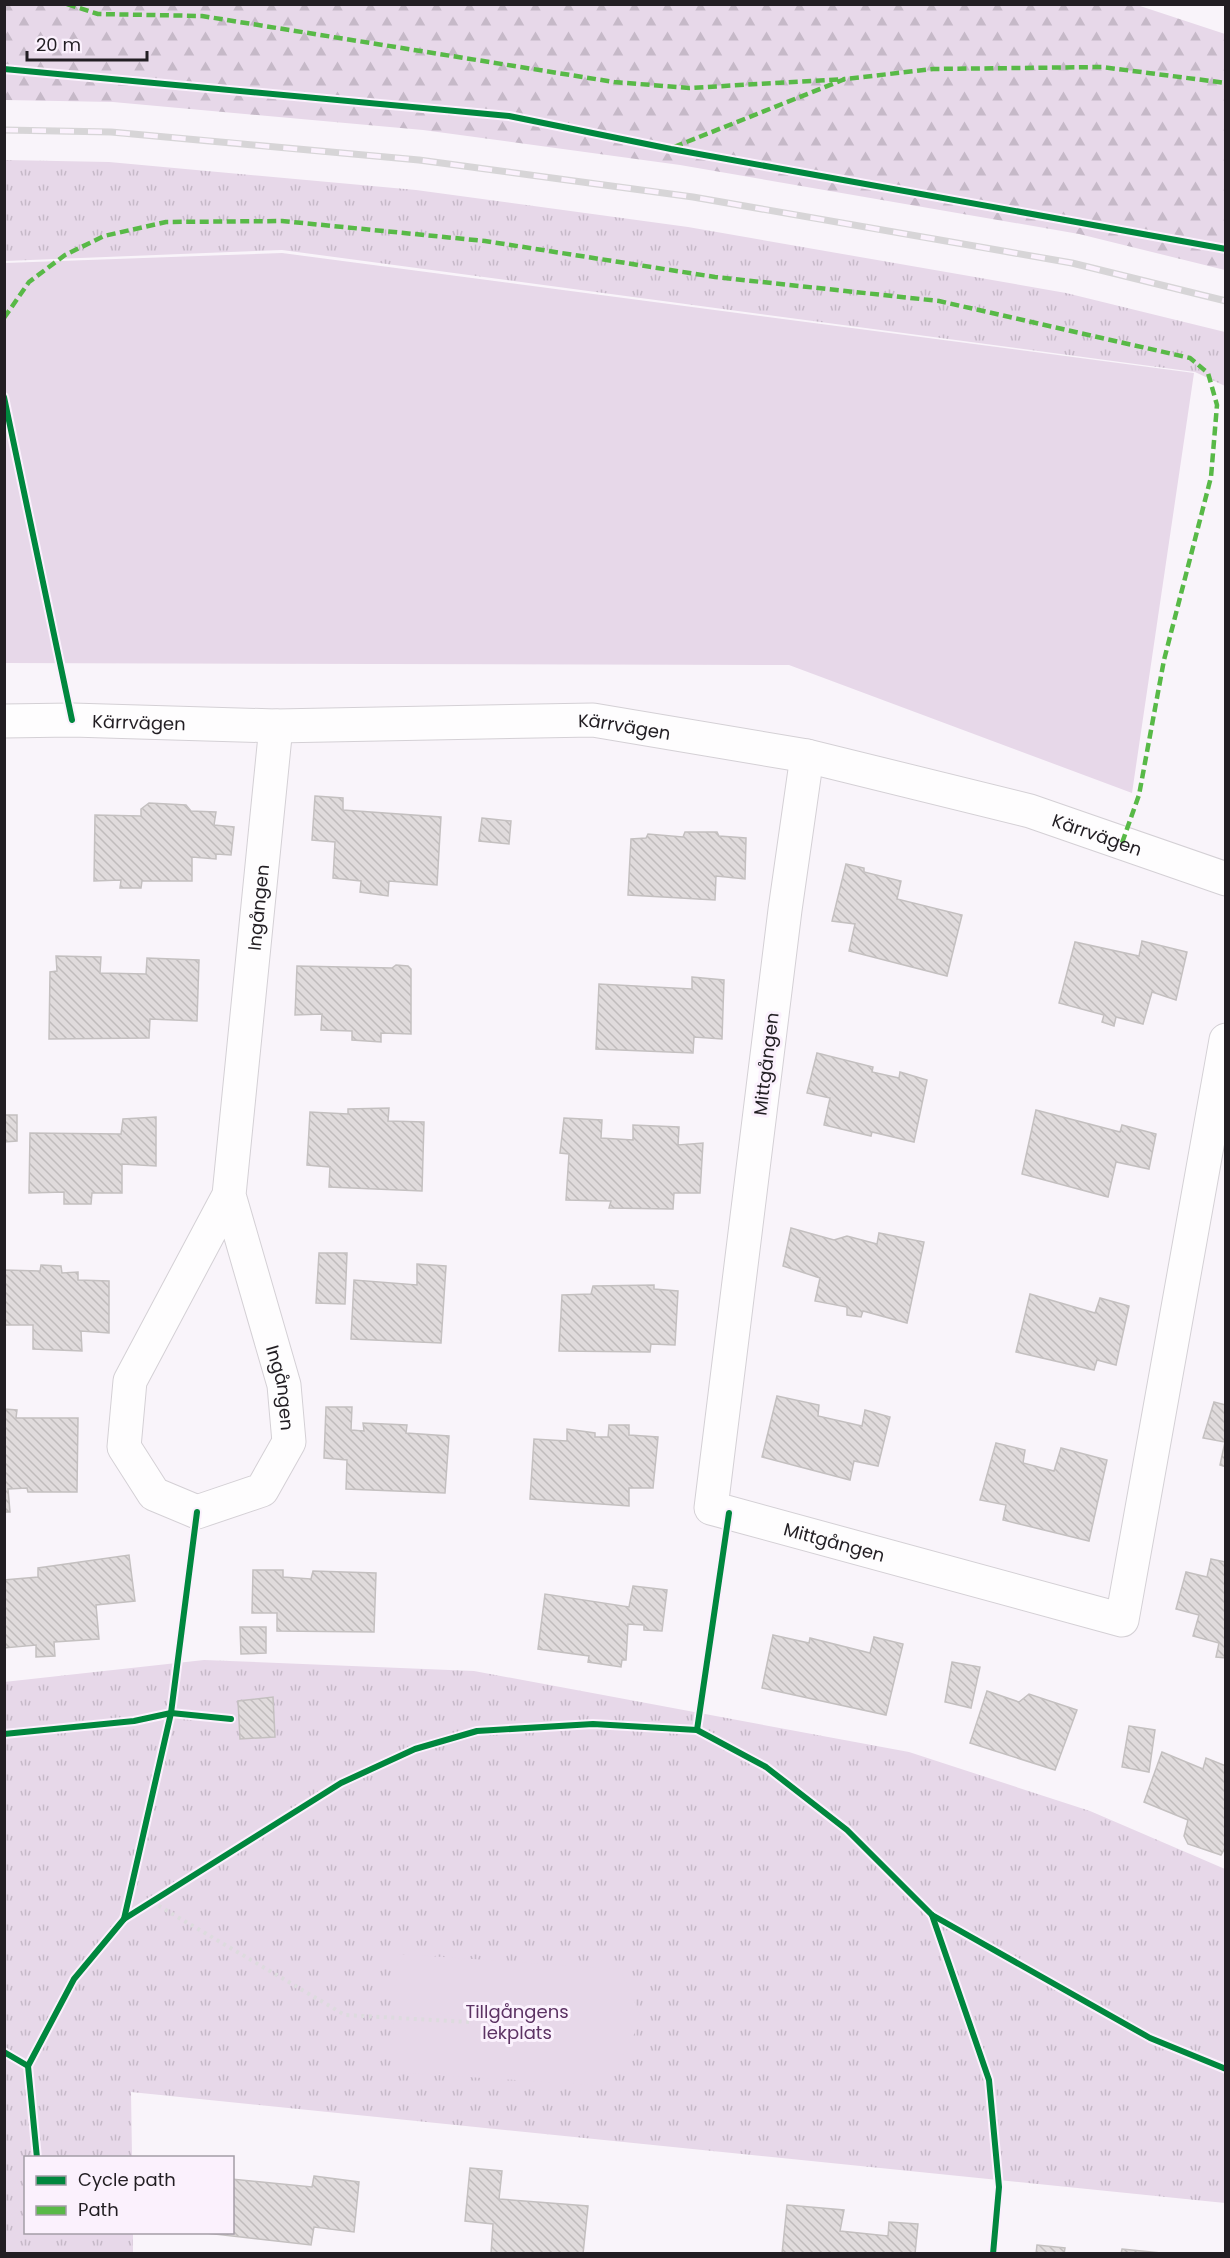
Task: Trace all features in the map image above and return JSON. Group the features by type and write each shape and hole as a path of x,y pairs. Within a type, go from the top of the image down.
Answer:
{"street":[{"name":"Kärrvägen","path":"4,721 72,720 276,726 593,720 807,756 1030,811 1226,879"},
{"name":"Ingången","path":"229,1195 130,1381 124,1447 154,1494 197,1512 262,1490 289,1442 284,1385 229,1195 276,726"},
{"name":"Mittgången","path":"807,756 780,950 711,1508 1122,1620 1226,1040"}],"path":[{"path":"143,1908 162,1896"},
{"path":"152,1902 345,2015 469,2022"}],"green space":[{"path":"5,4 1137,5 1225,34 1225,270 1079,234 680,165 423,130 113,102 5,100"},
{"path":"5,160 109,162 416,190 688,227 1066,293 1225,332 1225,386 1195,372 282,250 5,261"},
{"path":"282,253 1194,373 1132,793 789,665 5,663 5,263"},
{"path":"204,1660 474,1671 909,1752 1090,1811 1225,1869 1225,2203 131,2092 132,2156 24,2156 24,2234 133,2234 133,2253 5,2253 4,1682"},
{"name":"Tillgångens lekplats","path":"398,1954 620,1969 642,2019 607,2086 390,2072"}],"building":[{"path":"315,796 343,798 343,810 441,817 437,885 389,881 388,896 360,892 361,881 333,878 335,842 312,840"},
{"path":"149,803 186,805 191,811 216,812 214,825 234,827 231,855 216,854 216,859 192,857 192,881 142,881 141,888 120,888 121,880 94,881 95,815 141,816 141,809"},
{"path":"482,818 511,821 509,844 479,841"},
{"path":"685,832 717,832 719,836 746,838 745,879 716,876 715,900 628,895 631,839 646,838 648,834 683,837"},
{"path":"846,864 864,868 864,872 901,881 897,899 962,915 947,976 849,951 855,924 832,921"},
{"path":"1142,941 1187,952 1176,1000 1152,992 1143,1024 1116,1017 1114,1026 1102,1022 1104,1015 1059,1003 1075,942 1139,956"},
{"path":"56,956 101,957 100,973 146,974 147,958 199,960 197,1021 150,1019 149,1038 49,1039 50,972 57,971"},
{"path":"396,965 408,966 411,969 411,1034 381,1033 381,1042 352,1040 352,1031 321,1030 322,1014 295,1015 297,966 392,968"},
{"path":"692,977 724,980 722,1039 694,1037 693,1053 596,1049 599,984 692,989"},
{"path":"817,1053 873,1067 872,1072 899,1078 900,1072 927,1080 914,1142 872,1132 871,1136 824,1125 830,1098 807,1093"},
{"path":"389,1108 388,1121 424,1122 422,1191 329,1187 330,1167 307,1165 310,1112 348,1114 348,1109"},
{"path":"1036,1110 1120,1132 1122,1125 1156,1134 1149,1169 1116,1162 1108,1197 1022,1174"},
{"path":"4,1115 17,1115 17,1141 4,1142"},
{"path":"156,1117 156,1166 122,1164 122,1193 92,1193 91,1204 64,1204 64,1192 29,1193 30,1133 121,1134 123,1119"},
{"path":"564,1118 602,1120 601,1138 633,1140 633,1125 679,1127 678,1145 703,1143 700,1193 674,1193 673,1209 609,1208 611,1201 566,1200 569,1154 560,1153"},
{"path":"791,1228 834,1240 847,1236 877,1244 879,1233 924,1242 907,1323 863,1311 861,1317 847,1315 847,1307 815,1301 820,1278 783,1266"},
{"path":"319,1253 347,1253 345,1304 316,1303"},
{"path":"417,1264 446,1266 441,1343 351,1339 354,1280 417,1285"},
{"path":"41,1265 61,1266 62,1273 78,1272 78,1280 109,1281 109,1333 81,1331 82,1351 33,1349 33,1325 4,1325 4,1270 40,1271"},
{"path":"654,1285 654,1289 678,1291 675,1345 651,1344 650,1352 559,1351 562,1295 591,1294 593,1286"},
{"path":"1030,1294 1095,1313 1100,1298 1129,1306 1116,1365 1097,1360 1094,1370 1016,1352"},
{"path":"777,1396 819,1405 818,1416 862,1426 865,1410 890,1417 878,1466 854,1461 850,1480 762,1457"},
{"path":"1214,1402 1226,1405 1226,1467 1220,1465 1225,1442 1203,1438"},
{"path":"326,1407 352,1407 351,1430 364,1431 363,1423 407,1425 406,1433 449,1436 445,1493 346,1489 347,1460 324,1458"},
{"path":"4,1409 17,1410 16,1418 78,1418 77,1492 28,1492 27,1488 8,1489 10,1512 4,1512"},
{"path":"609,1425 629,1425 629,1435 658,1437 653,1488 629,1488 629,1506 530,1499 534,1439 567,1441 567,1429 595,1433 595,1437 608,1437"},
{"path":"996,1443 1025,1450 1023,1463 1054,1471 1061,1448 1107,1460 1089,1541 1003,1520 1006,1505 980,1500"},
{"path":"129,1555 135,1601 96,1605 99,1639 54,1642 55,1656 36,1657 36,1645 4,1648 4,1580 38,1577 38,1568"},
{"path":"1211,1559 1226,1562 1226,1658 1216,1657 1219,1643 1193,1636 1199,1615 1176,1609 1186,1572 1207,1577"},
{"path":"253,1570 283,1570 283,1577 311,1579 313,1571 376,1573 374,1632 277,1631 277,1613 252,1613"},
{"path":"633,1586 667,1590 662,1631 644,1630 644,1625 628,1624 626,1660 622,1660 621,1667 588,1662 589,1656 538,1649 545,1594 629,1607"},
{"path":"240,1627 266,1627 266,1653 241,1654"},
{"path":"773,1635 809,1643 810,1638 870,1653 874,1637 903,1644 886,1715 762,1688"},
{"path":"952,1662 980,1667 971,1708 945,1702"},
{"path":"987,1691 1019,1702 1029,1694 1077,1710 1055,1770 970,1743"},
{"path":"273,1697 275,1737 240,1739 238,1701"},
{"path":"1129,1726 1155,1730 1149,1772 1122,1767"},
{"path":"1162,1752 1203,1769 1206,1758 1226,1766 1226,1846 1221,1855 1188,1844 1184,1836 1188,1820 1144,1802"},
{"path":"470,2168 502,2171 499,2199 588,2206 583,2254 491,2254 493,2224 465,2221"},
{"path":"314,2176 359,2182 354,2232 314,2227 311,2245 215,2234 234,2234 234,2179 312,2187"},
{"path":"787,2205 844,2210 840,2231 888,2236 889,2222 918,2224 915,2254 782,2254"},
{"path":"1037,2245 1065,2248 1064,2254 1036,2254"},
{"path":"1122,2249 1171,2254 1121,2254"}],"railway":[{"path":"4,130 111,132 419,160 693,197 1072,263 1226,301"}],"marked path":[{"path":"67,4 98,14 202,16 614,82 689,88 845,79"},
{"path":"674,147 845,79 933,69 1102,67 1226,83"},
{"path":"4,318 29,282 65,255 104,236 166,222 282,221 485,241 715,277 939,301 1190,358 1208,373 1217,405 1211,477 1164,660 1139,795 1122,843"}],"cycle path":[{"path":"4,69 509,116 671,149 1226,249"},
{"path":"4,397 72,720"},
{"path":"124,1919 171,1713 197,1512"},
{"path":"697,1730 729,1513"},
{"path":"4,1734 134,1721 171,1713 231,1719"},
{"path":"4,2052 28,2066 74,1979 124,1919 341,1783 415,1749 477,1731 593,1724 697,1730 766,1767 847,1830 932,1915 1150,2038 1226,2069"},
{"path":"932,1915 989,2080 999,2187 993,2254"},
{"path":"28,2066 37,2156"}]}
